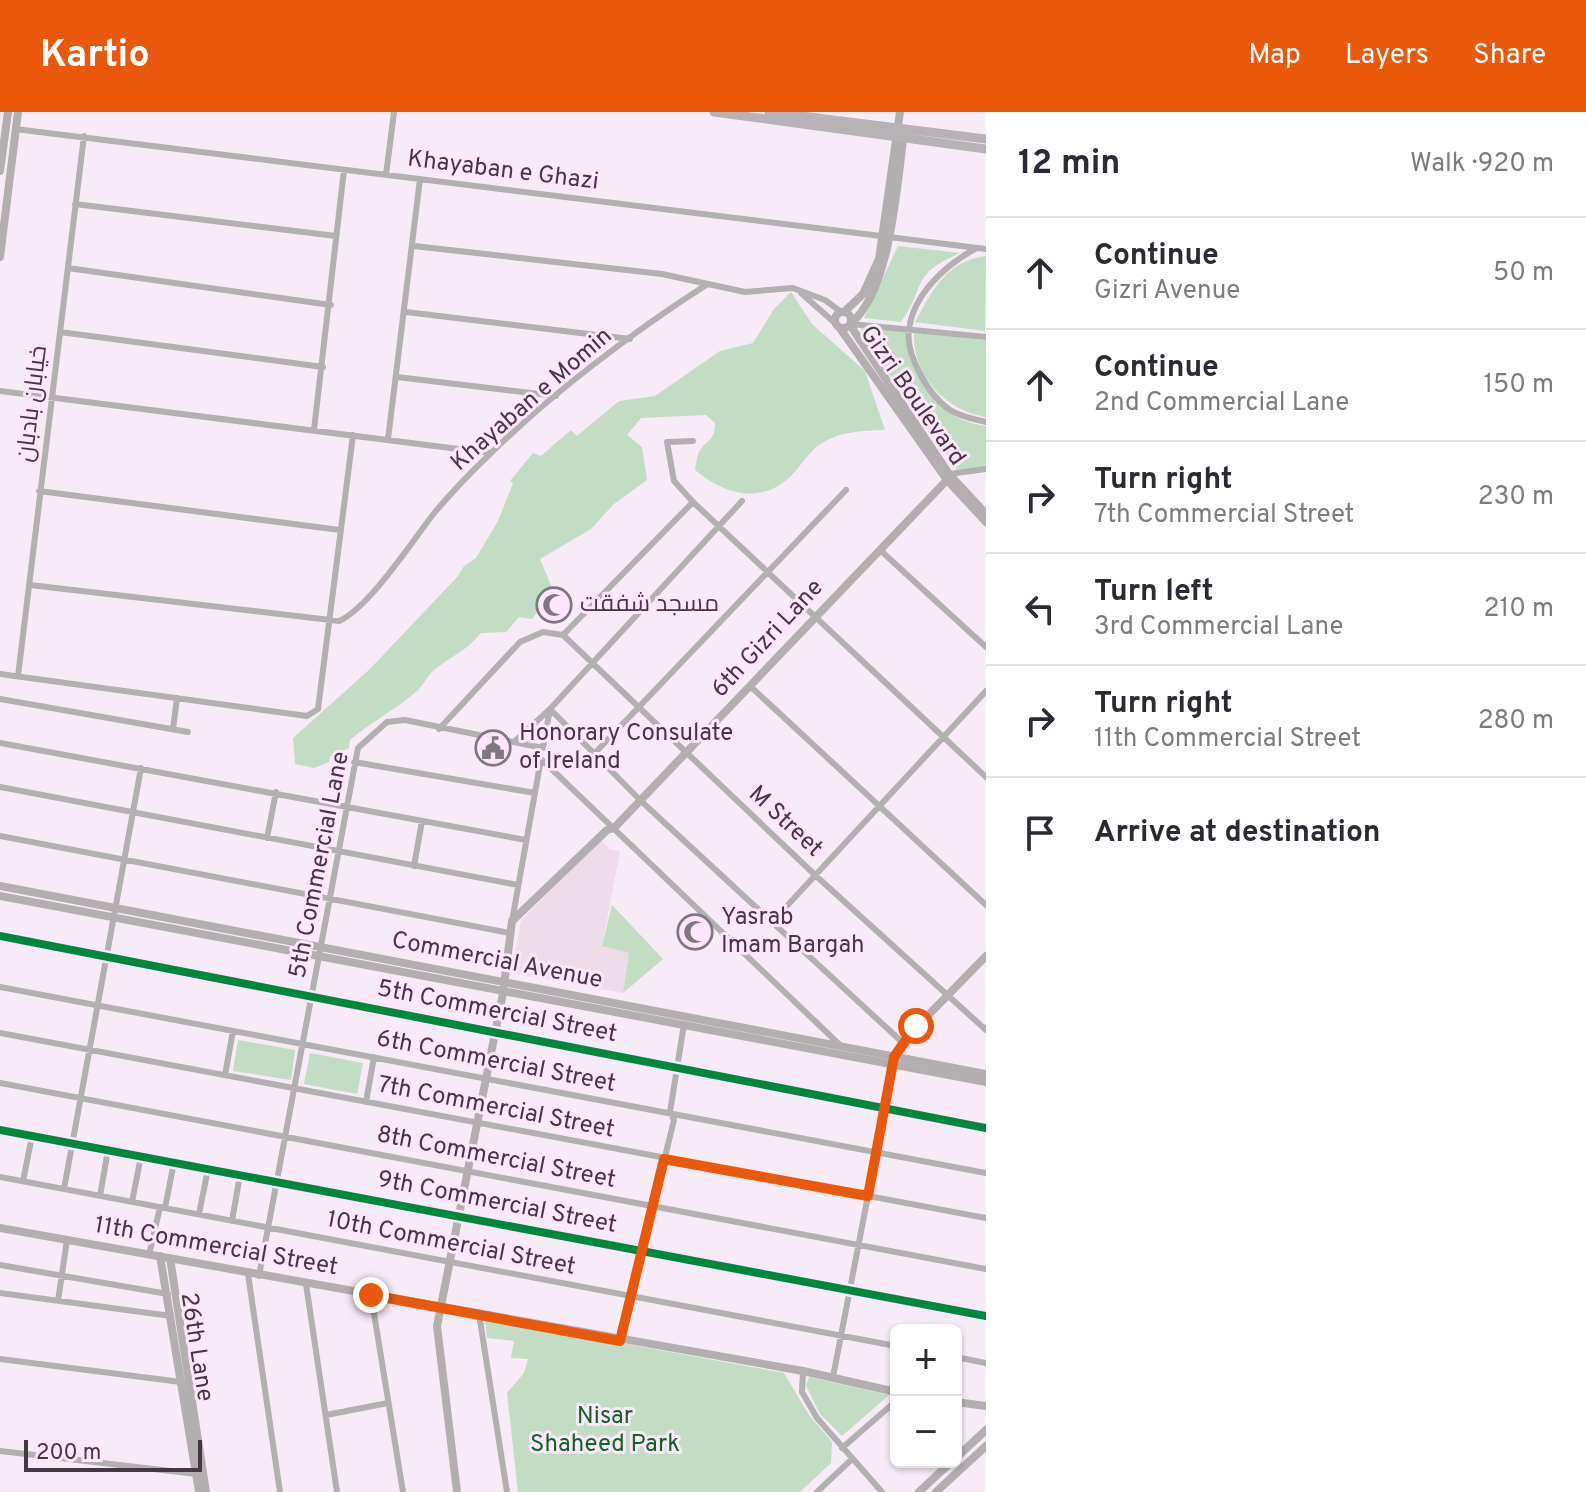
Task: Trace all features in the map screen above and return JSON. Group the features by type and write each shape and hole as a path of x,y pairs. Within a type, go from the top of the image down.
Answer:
{"main road":[{"path":"0,171 8,112"},
{"path":"0,257 18,112"},
{"path":"714,112 901,133 986,139"},
{"path":"769,112 986,149"},
{"path":"886,236 871,281 836,316 838,326 851,324 880,274 886,236 901,133 900,112"},
{"name":"Gizri Boulevard","path":"843,311 851,316 851,324 948,477 986,514"},
{"name":"Gizri Boulevard","path":"838,326 948,477 986,522"},
{"name":"6th Gizri Lane","path":"512,921 641,801 948,477"},
{"name":"Commercial Avenue","path":"0,886 114,912 851,1057 986,1074"},
{"name":"Commercial Avenue","path":"0,896 114,912"},
{"path":"457,1492 440,1360 440,1308 504,988 512,921"},
{"path":"894,1062 902,1042 986,956"},
{"name":"Commercial Avenue","path":"504,988 843,1047 894,1062 986,1082"},
{"name":"11th Commercial Street","path":"0,1228 620,1341 803,1371 890,1391"},
{"name":"26th Lane","path":"160,1256 199,1492"},
{"path":"170,1258 206,1492"},
{"path":"962,1403 986,1406"},
{"path":"962,1452 986,1430"},
{"path":"936,1492 986,1446"},
{"path":"919,1492 945,1468"}],"street":[{"path":"386,175 394,112"},
{"name":"Khayaban e Ghazi","path":"15,129 986,249"},
{"name":"خیابان بادبان","path":"18,676 84,136"},
{"path":"314,430 331,305 344,170"},
{"path":"388,439 420,179"},
{"path":"75,204 336,236"},
{"path":"414,246 662,274 745,292 785,287 825,300 843,311"},
{"path":"975,249 935,278 909,327 917,365 935,395 949,409 986,422"},
{"path":"68,268 331,305"},
{"name":"Khayaban e Momin","path":"328,622 349,617 438,509 490,453 630,339 706,285"},
{"path":"801,293 838,326"},
{"path":"406,312 630,339"},
{"path":"851,324 909,327 986,337"},
{"path":"60,332 323,367"},
{"path":"397,377 557,396"},
{"path":"0,391 490,453"},
{"path":"0,674 307,716 314,714 318,709 353,435"},
{"path":"693,441 667,442 674,481 717,527 986,777"},
{"path":"948,477 986,469"},
{"path":"594,754 846,490"},
{"path":"39,491 340,530"},
{"path":"514,742 550,709 742,501"},
{"path":"439,729 520,642 543,632 563,635 693,502"},
{"path":"879,549 986,647"},
{"path":"30,585 328,622"},
{"name":"M Street","path":"563,635 815,875 986,1030"},
{"path":"750,686 986,905"},
{"path":"772,922 986,691"},
{"path":"173,729 177,698"},
{"path":"0,699 188,732"},
{"path":"512,921 550,709"},
{"path":"550,709 641,801 902,1042"},
{"name":"5th Commercial Lane","path":"259,1276 358,748 387,722 405,720 543,748"},
{"path":"0,743 526,840"},
{"path":"541,759 851,1057"},
{"path":"354,762 535,793"},
{"path":"64,1189 141,768"},
{"path":"0,787 518,885"},
{"path":"267,838 276,792"},
{"path":"414,866 422,821"},
{"path":"0,836 510,933"},
{"name":"5th Commercial Street","path":"0,936 986,1128"},
{"name":"6th Commercial Street","path":"0,987 986,1173"},
{"path":"620,1341 674,1120 670,1112 684,1024"},
{"path":"225,1075 233,1031"},
{"name":"7th Commercial Street","path":"0,1033 986,1218"},
{"path":"366,1102 374,1057"},
{"path":"833,1377 894,1062"},
{"name":"8th Commercial Street","path":"0,1083 986,1269"},
{"name":"9th Commercial Street","path":"0,1130 986,1316"},
{"path":"23,1181 32,1136"},
{"path":"100,1196 108,1150"},
{"path":"132,1202 141,1156"},
{"path":"149,1255 174,1162"},
{"path":"199,1214 208,1169"},
{"path":"232,1221 240,1175"},
{"name":"10th Commercial Street","path":"0,1177 890,1345"},
{"path":"58,1301 67,1240"},
{"path":"0,1265 168,1294"},
{"path":"248,1274 280,1492"},
{"path":"306,1284 337,1492"},
{"path":"0,1293 171,1316"},
{"path":"371,1295 403,1492"},
{"path":"479,1314 507,1492"},
{"path":"962,1358 986,1363"},
{"path":"0,1359 181,1382"},
{"path":"803,1371 802,1392 842,1448 882,1492"},
{"path":"326,1415 388,1403"},
{"path":"842,1448 890,1406"},
{"path":"0,1451 196,1474"},
{"path":"817,1492 852,1459"}],"shaded area":[{"path":"600,839 609,849 620,851 602,946 629,953 623,993 511,973 521,921"}],"green space":[{"path":"898,246 960,253 926,275 901,322 864,318"},
{"path":"986,256 985,331 915,322 942,279 961,264"},
{"path":"791,292 812,324 865,371 885,430 851,433 827,440 778,486 766,491 742,493 717,485 695,470 700,450 714,433 715,423 706,415 641,418 627,435 642,447 647,480 614,504 591,529 540,559 553,590 532,619 519,617 506,632 481,633 432,672 416,692 350,740 349,748 330,757 329,762 314,768 295,764 293,738 370,669 464,566 476,558 498,521 513,483 510,481 533,453 541,456 571,430 577,436 619,401 655,396 720,351 753,343 774,309"},
{"path":"862,326 906,330 922,379 940,405 968,422 986,426 986,468 957,470 861,335"},
{"path":"914,333 986,340 986,417 958,407 934,388 919,363"},
{"path":"612,905 663,959 623,993 629,953 602,946"},
{"path":"238,1040 295,1050 291,1080 233,1071"},
{"path":"310,1053 363,1063 357,1094 304,1084"},
{"name":"Nisar Shaheed Park","path":"485,1318 784,1373 809,1415 832,1442 831,1463 800,1492 518,1492 507,1393 524,1373 528,1359 511,1358 514,1341 487,1338"},
{"path":"809,1377 889,1395 842,1436 820,1414 806,1386"}],"cycle path":[{"path":"0,936 986,1128"},
{"path":"0,1130 986,1316"}],"place":[{"name":"مسجد شفقت","path":"554,605"},
{"name":"Honorary Consulate of Ireland","path":"493,748"},
{"name":"Yasrab Imam Bargah","path":"695,932"}],"route":[{"path":"371,1295 620,1341 664,1159 868,1196 894,1057 916,1026"}]}
